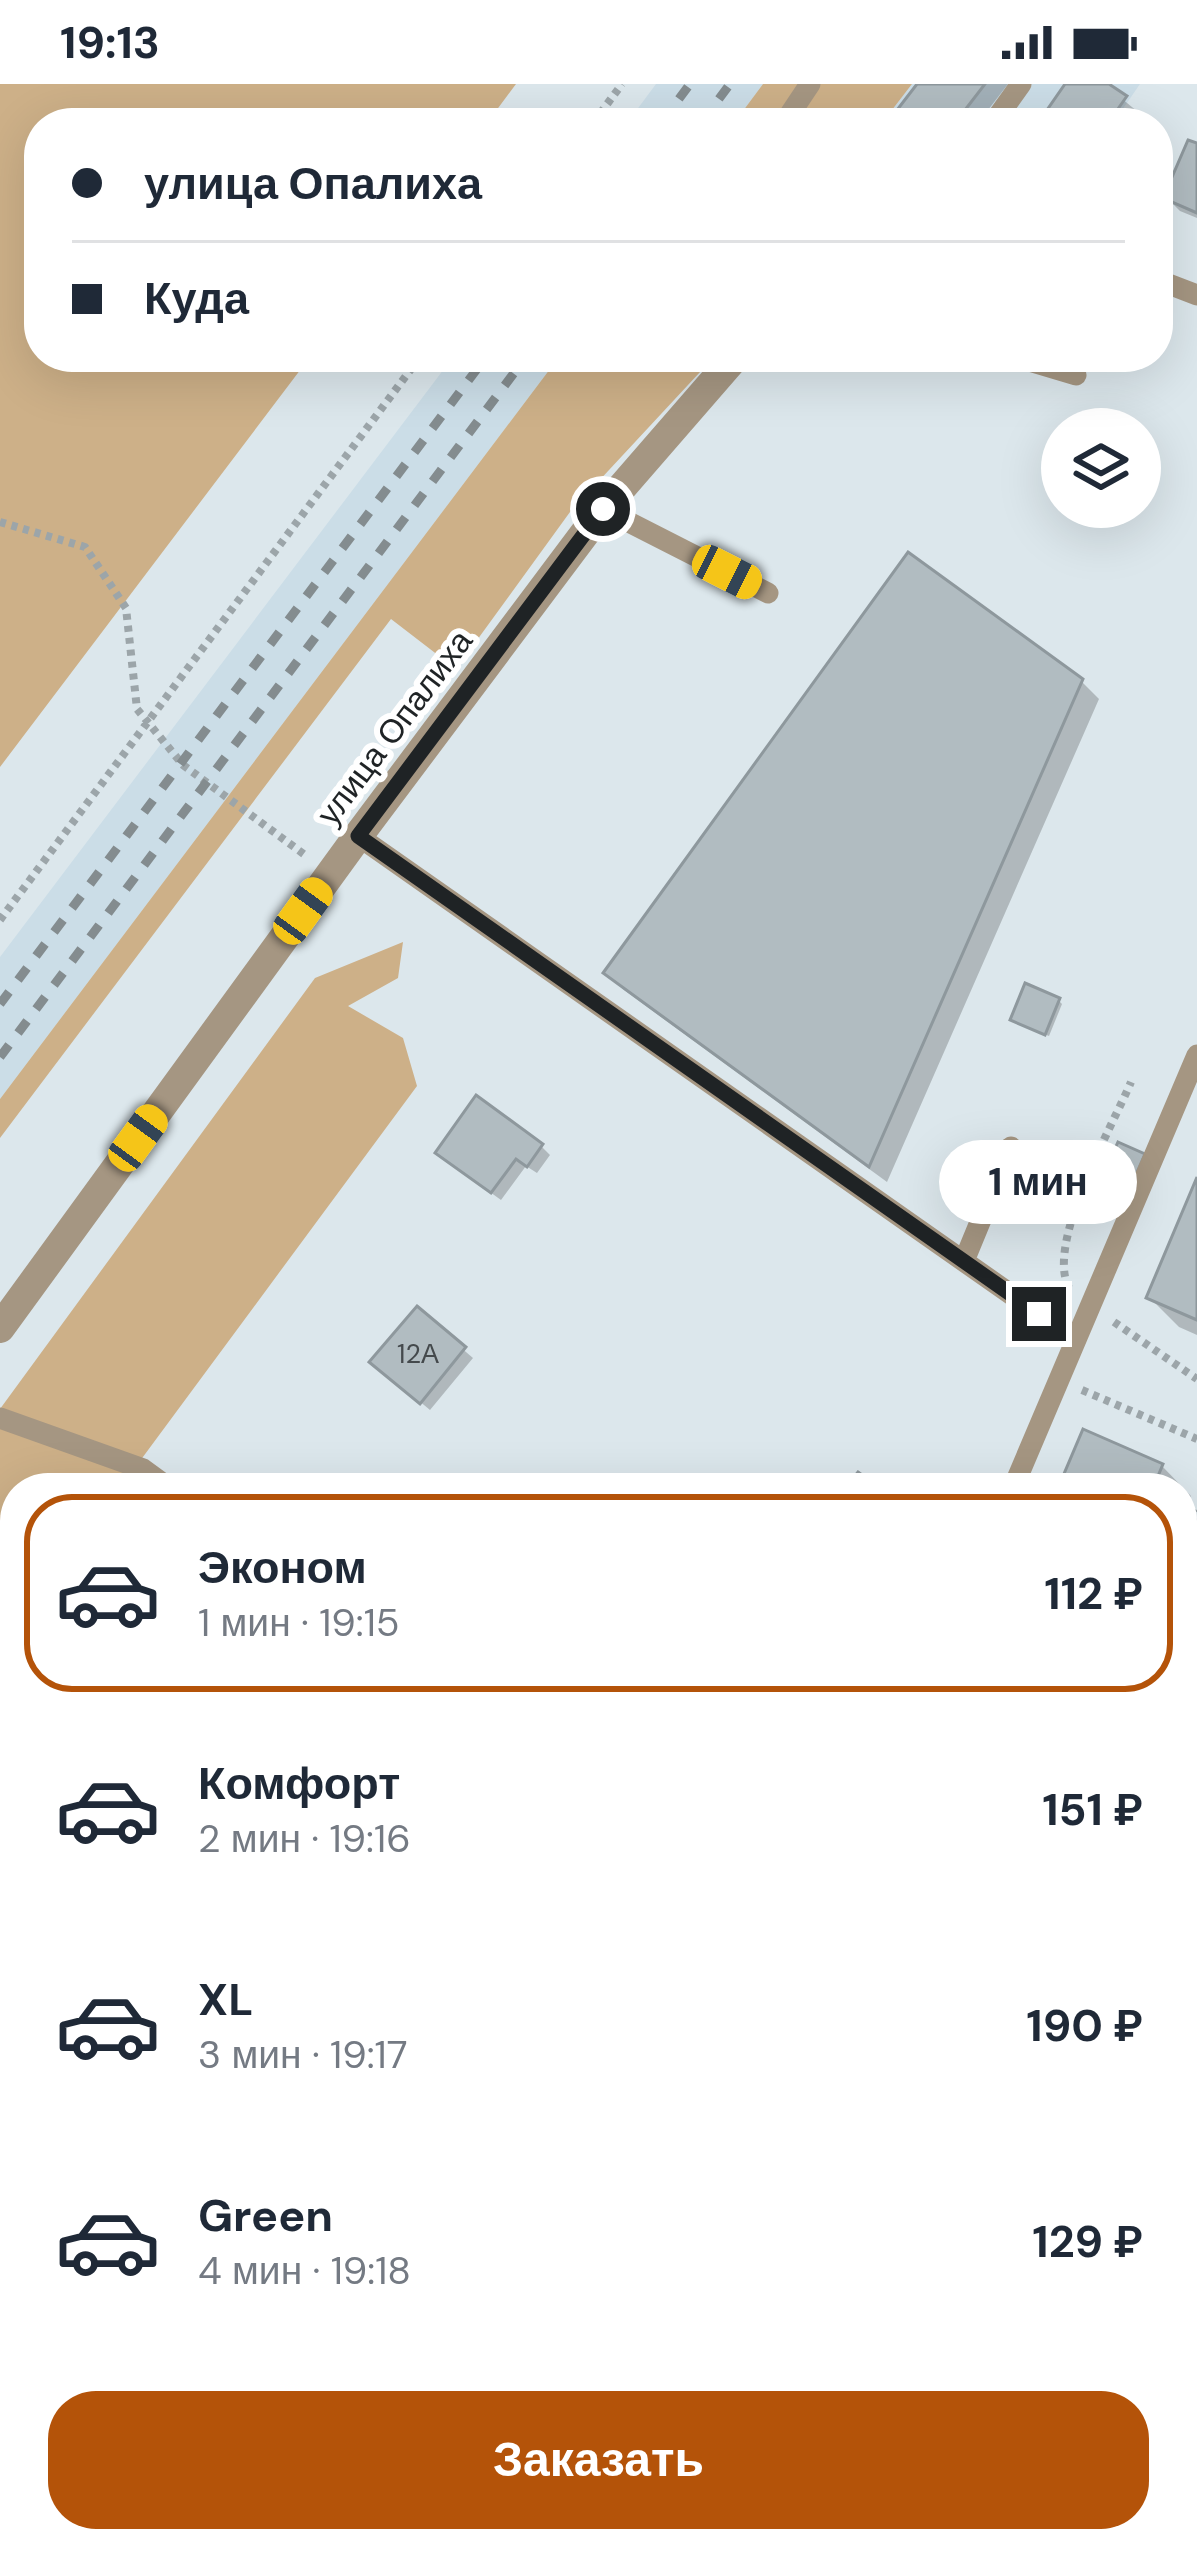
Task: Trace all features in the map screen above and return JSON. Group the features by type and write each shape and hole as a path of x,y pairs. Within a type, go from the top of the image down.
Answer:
{"street":[{"name":"улица Опалиха","path":"0,1328 603,509 722,372"}],"lane":[{"path":"1066,372 1076,375"},
{"path":"603,509 768,593"},
{"path":"358,836 1076,1340"},
{"path":"1019,1473 1197,1055"},
{"path":"964,1261 1012,1148"},
{"path":"0,1418 148,1473"}],"path":[{"path":"0,920 409,372"},
{"path":"0,522 86,547 126,608 137,709 183,765 331,874"},
{"path":"1059,1381 1197,1439"}],"shaded area":[{"path":"0,84 516,84 498,108 24,108 24,372 299,372 0,767"},
{"path":"656,84 763,84 745,108 638,108"},
{"path":"763,84 912,84 894,108 745,108"},
{"path":"912,84 1140,84 1123,108 894,108"},
{"path":"442,372 548,372 0,1099 0,957"},
{"path":"548,372 700,372 570,512 456,669 391,619 0,1138 0,1099"},
{"path":"403,942 398,978 348,1006 403,1038 417,1086 131,1473 0,1473 0,1409 315,978"}],"building":[{"path":"917,84 985,84 967,108 899,108"},
{"path":"1065,84 1109,84 1127,96 1119,108 1048,108"},
{"path":"1188,140 1197,143 1197,213 1173,202 1173,175"},
{"path":"908,552 1083,679 869,1167 603,973"},
{"path":"1025,983 1060,998 1045,1035 1010,1020"},
{"path":"476,1095 543,1144 527,1167 516,1159 491,1193 435,1153"},
{"path":"1118,1142 1145,1154 1131,1186 1104,1173"},
{"path":"1197,1177 1197,1320 1146,1298"},
{"path":"417,1306 466,1347 420,1404 369,1362"},
{"path":"1083,1429 1163,1464 1159,1473 1064,1473"}],"railway":[{"path":"672,108 690,84"},
{"path":"712,108 730,84"},
{"path":"0,1004 475,372"},
{"path":"0,1057 515,372"}],"route":[{"path":"603,509 358,836 1039,1314"}]}
